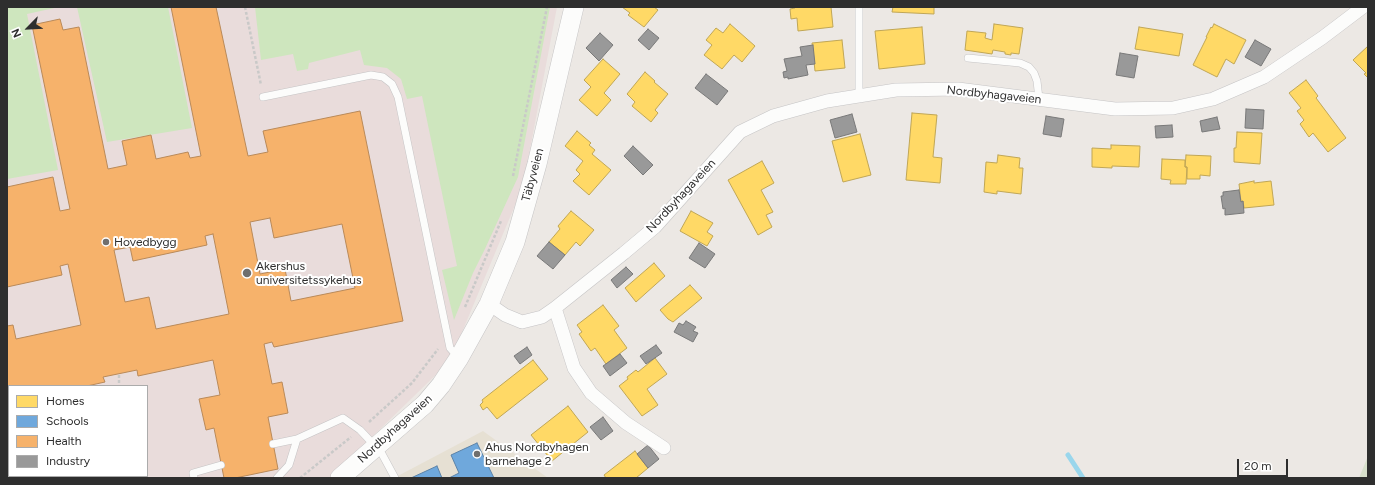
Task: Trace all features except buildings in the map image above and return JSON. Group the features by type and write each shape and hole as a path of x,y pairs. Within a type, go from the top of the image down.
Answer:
{"street":[{"name":"Täbyveien","path":"472,335 489,304 515,242 537,164 574,7"},
{"name":"Nordbyhagaveien","path":"489,304 505,315 522,322 542,317 655,227 740,132 773,116 827,101 896,90 958,89 1115,109 1173,108 1213,99 1264,77 1322,38 1363,7"},
{"path":"555,308 574,368 591,393 626,423 664,448"},
{"name":"Nordbyhagaveien","path":"340,478 425,404 441,385 472,335"}],"lane":[{"path":"859,7 859,96"},
{"path":"968,58 1020,63 1029,67 1034,73 1037,81 1039,99"},
{"path":"263,97 371,75 383,77 392,84 398,97 450,348 459,358"},
{"path":"273,444 297,439 343,418 360,430 376,447 382,454 395,478"},
{"path":"277,478 289,465 297,439"},
{"path":"194,476 221,464"},
{"path":"194,476 200,478"}],"path":[{"path":"245,7 263,97"},
{"path":"512,181 547,7"},
{"path":"464,310 502,218"},
{"path":"300,478 360,430 412,383 448,336"},
{"path":"119,375 119,385"}],"shaded area":[{"name":"Akershus universitetssykehus","path":"7,7 557,7 523,186 450,361 330,478 7,478"},
{"name":"Ahus Nordbyhagen barnehage 2","path":"483,431 548,478 394,478"}],"green space":[{"path":"7,7 59,7 27,14 58,170 7,179"},
{"path":"77,7 168,7 192,128 107,142"},
{"path":"255,7 550,7 518,177 473,273 454,320 442,270 457,266 422,96 407,99 401,79 387,68 364,65 360,50 309,63 308,69 297,71 293,54 261,60"},
{"path":"1368,456 1368,478 1359,478"}],"waterway":[{"path":"1068,455 1083,478"}],"place":[{"name":"Hovedbygg","path":"106,242"},
{"name":"Akershus universitetssykehus","path":"247,273"},
{"name":"Ahus Nordbyhagen barnehage 2","path":"477,454"}]}
